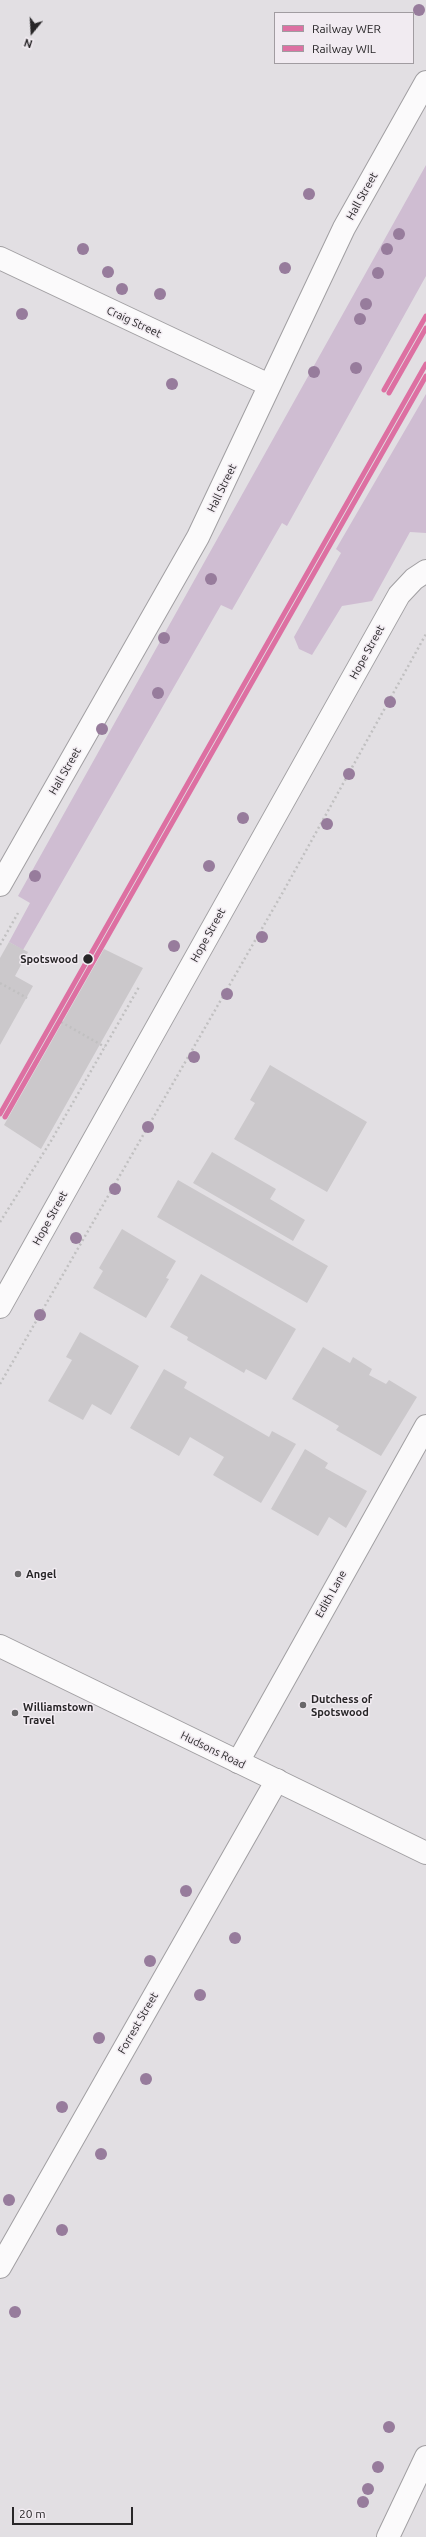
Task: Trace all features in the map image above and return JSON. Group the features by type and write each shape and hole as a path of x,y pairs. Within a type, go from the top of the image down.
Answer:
{"street":[{"name":"Hall Street","path":"0,885 198,537 344,228 426,82"},
{"name":"Craig Street","path":"0,258 269,385"},
{"name":"Hope Street","path":"0,1307 399,595 414,579 426,571"},
{"name":"Edith Lane","path":"238,1762 426,1426"},
{"name":"Hudsons Road","path":"0,1646 426,1853"},
{"name":"Forrest Street","path":"0,2266 277,1780"},
{"path":"388,2537 426,2457"}],"path":[{"path":"0,1384 283,892 426,634"},
{"path":"0,945 19,911"},
{"path":"0,1222 51,1141 142,981"},
{"path":"0,983 27,998"},
{"path":"61,1022 105,1047"}],"shaded area":[{"path":"426,165 426,276 287,526 282,523 232,610 221,605 23,950 9,942 30,903 18,896"},
{"path":"426,394 426,533 410,532 372,601 342,606 312,655 299,649 294,637 341,553 336,549"}],"building":[{"path":"9,942 28,952 15,976 33,986 0,1045 0,958"},
{"path":"104,949 143,968 41,1149 4,1125"},
{"path":"270,1065 367,1122 327,1192 234,1139 255,1103 250,1100"},
{"path":"212,1152 276,1189 270,1199 305,1220 293,1241 193,1183"},
{"path":"178,1180 328,1266 307,1303 157,1217"},
{"path":"122,1229 176,1261 166,1278 169,1279 146,1318 93,1288 103,1271 99,1268"},
{"path":"201,1274 296,1329 266,1380 246,1369 244,1373 187,1340 188,1337 170,1327"},
{"path":"80,1332 139,1366 111,1415 92,1404 83,1420 48,1401 72,1360 66,1357"},
{"path":"323,1347 350,1363 353,1357 372,1369 369,1375 386,1384 389,1380 417,1397 381,1456 336,1430 339,1426 292,1399"},
{"path":"164,1369 187,1382 184,1388 269,1437 272,1431 296,1444 261,1503 213,1475 224,1457 190,1437 179,1456 130,1428"},
{"path":"305,1449 328,1463 325,1468 367,1491 346,1528 329,1517 318,1536 271,1509"}],"rail line":[{"name":"WER","path":"384,390 426,316"},
{"name":"WIL","path":"389,393 426,328"},
{"name":"WER","path":"0,1114 426,364"},
{"name":"WIL","path":"5,1117 426,376"}],"place":[{"name":"Spotswood","path":"88,959"},
{"name":"Angel","path":"18,1574"},
{"name":"Dutchess of Spotswood","path":"303,1705"},
{"name":"Williamstown Travel","path":"15,1713"}]}
